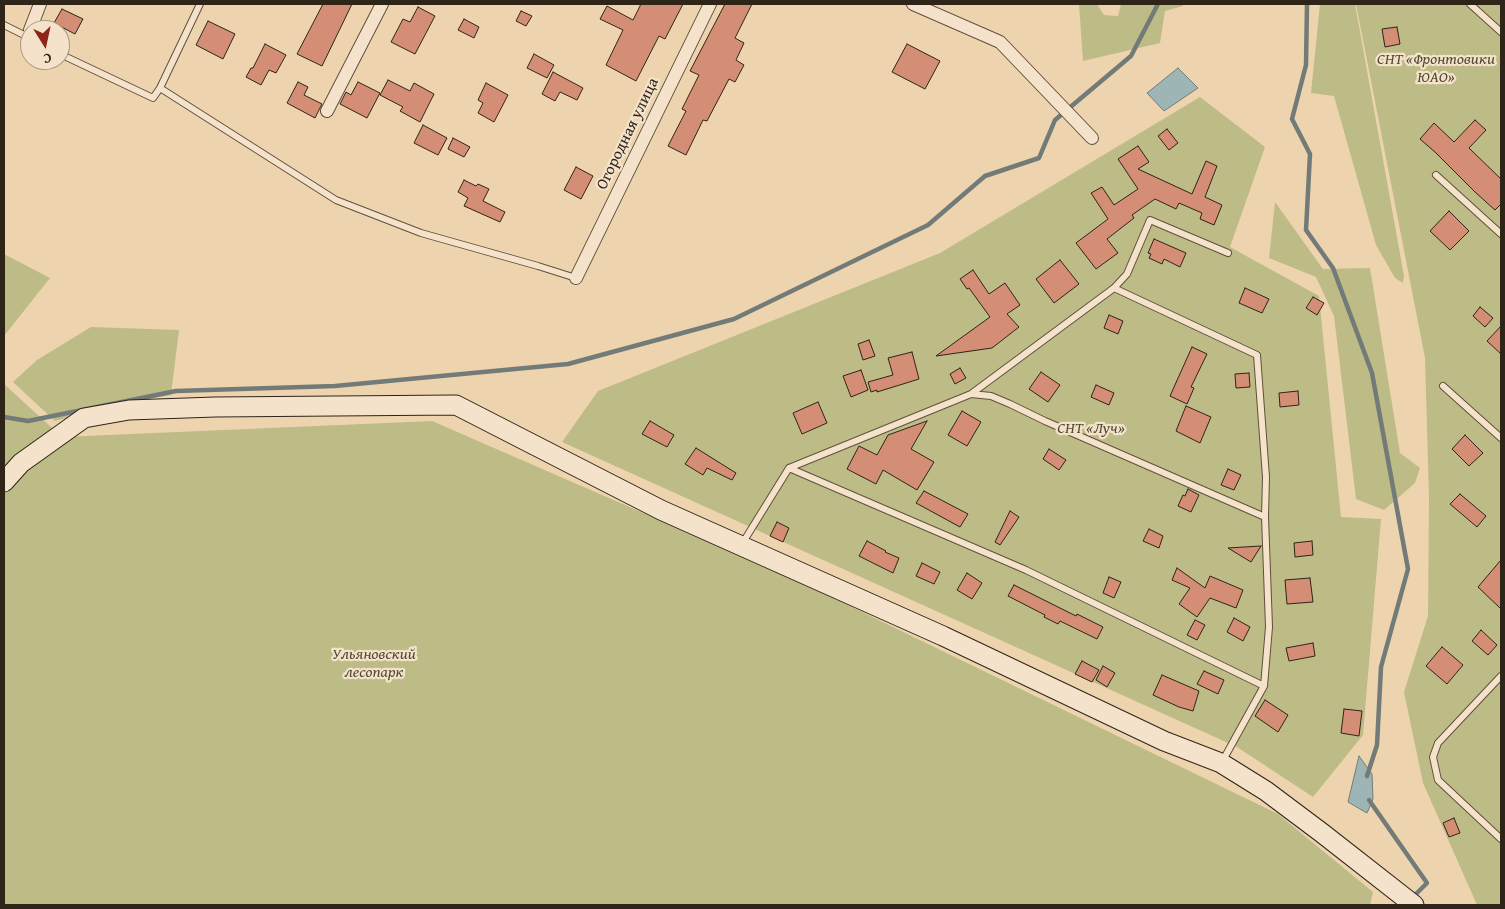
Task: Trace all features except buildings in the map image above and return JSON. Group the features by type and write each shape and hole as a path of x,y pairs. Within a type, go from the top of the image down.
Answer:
{"street":[{"path":"34,20 40,4"},
{"path":"326,111 382,4"},
{"name":"Огородная улица","path":"576,278 710,4"},
{"path":"912,4 1000,42 1092,138"},
{"path":"4,482 21,462 84,418 129,410 215,407 456,405 661,510 943,636 1164,741 1221,763 1266,791 1414,905"}],"lane":[{"path":"70,59 153,98 160,88 200,4"},
{"path":"1470,4 1501,32"},
{"path":"4,25 20,31"},
{"path":"160,88 336,200 421,233 576,278"},
{"path":"1436,175 1501,234"},
{"path":"741,546 789,468 971,394 1114,288 1127,274 1150,220 1228,253"},
{"path":"1114,288 1258,355 1266,477 1269,627 1264,686 1221,763"},
{"path":"1443,386 1501,438"},
{"path":"971,394 991,396 1045,422 1266,516"},
{"path":"789,468 1026,570 1264,686"},
{"path":"1501,676 1438,743 1433,757 1438,780 1501,838"}],"green space":[{"path":"1079,4 1097,4 1104,15 1118,16 1121,4 1183,4 1183,6 1165,11 1160,43 1083,61"},
{"path":"1320,4 1355,4 1404,276 1403,283 1395,278 1376,245 1334,96 1311,93"},
{"name":"СНТ «Фронтовики ЮАО»","path":"1356,4 1501,4 1501,905 1477,905 1423,783 1404,692 1428,616 1429,498 1425,358"},
{"name":"СНТ «Луч»","path":"1200,97 1265,147 1230,247 1319,296 1341,517 1381,519 1363,735 1313,797 1237,747 562,442 598,391 940,253"},
{"path":"1275,202 1323,269 1370,268 1400,453 1420,468 1415,483 1384,510 1356,499 1334,316 1316,277 1269,258"},
{"path":"4,254 50,278 4,336"},
{"path":"91,327 179,330 171,395 120,404 55,421 13,382 37,360"},
{"name":"Ульяновский лесопарк","path":"4,384 62,437 432,421 786,575 1278,814 1373,892 1370,905 4,905"}],"water":[{"path":"1178,68 1198,88 1164,111 1147,93"},
{"path":"1359,756 1372,774 1373,799 1367,813 1348,802"}],"waterway":[{"path":"4,417 28,421 176,391 335,386 568,364 734,319 928,225 985,176 1039,158 1055,120 1131,56 1158,4"},
{"path":"1307,4 1306,65 1292,119 1310,154 1306,230 1333,268 1372,373 1408,569 1381,667 1377,745 1367,776"},
{"path":"1369,800 1427,883 1416,894"}]}
